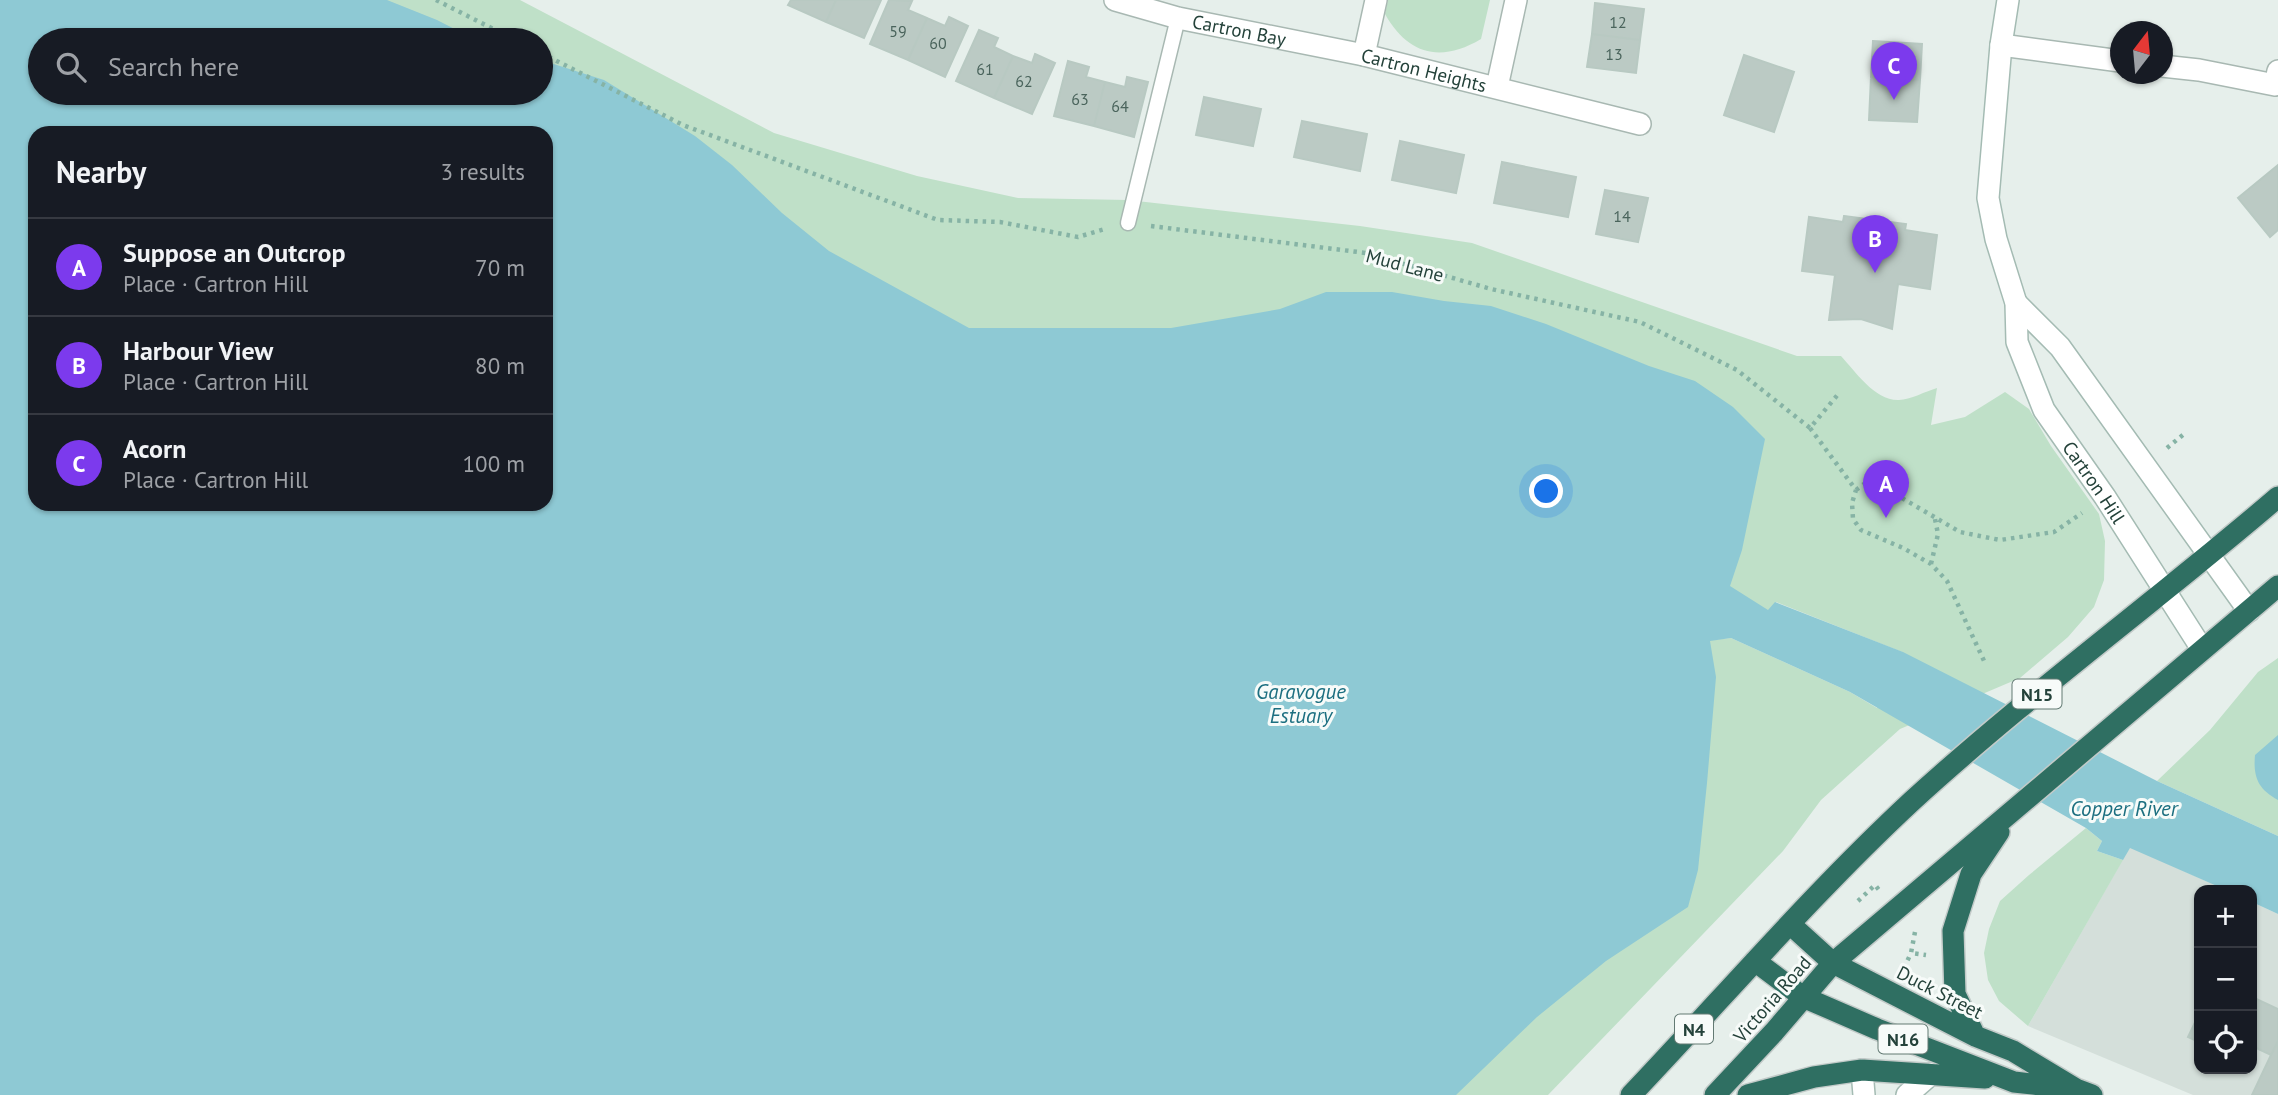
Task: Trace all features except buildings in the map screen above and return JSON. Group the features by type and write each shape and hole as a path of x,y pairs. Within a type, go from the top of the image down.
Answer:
{"highway":[{"name":"N15","path":"1790,924 1912,802 2077,659 2211,555 2278,497"},
{"name":"Victoria Road","path":"1715,1095 1833,963 2278,586"},
{"path":"1975,1036 1955,994 1953,931 1971,874 2015,807"},
{"name":"Victoria Road","path":"1631,1095 1790,924"},
{"name":"Duck Street","path":"1790,924 1833,963 1975,1036 2013,1051 2084,1092"},
{"name":"Duck Street","path":"1755,961 1803,997 1877,1029 2004,1079 2084,1092"},
{"path":"1748,1095 1814,1077 1862,1070 2004,1079"}],"main road":[{"name":"Cartron Bay","path":"1115,0 1178,18 1364,55"},
{"name":"Cartron Heights","path":"1376,0 1364,55 1640,124"},
{"name":"Cartron Heights","path":"1497,87 1516,0"},
{"name":"Cartron Hill","path":"2008,0 2001,45 1989,198 1996,239 2016,303 2017,342 2044,410 2105,497 2202,649"},
{"path":"2001,45 2110,60"},
{"path":"2173,67 2277,80"},
{"name":"Cartron Hill","path":"2016,303 2060,347 2249,611"},
{"path":"1862,1070 1864,1095"},
{"path":"1907,1095 1931,1074"}],"lane":[{"path":"1128,223 1178,18"}],"path":[{"path":"436,0 491,28"},
{"path":"553,59 683,125 938,220 1000,222 1078,237 1128,223"},
{"name":"Mud Lane","path":"1128,223 1366,253 1491,289 1640,322 1737,370 1810,428 1856,490"},
{"path":"1810,428 1840,392"},
{"path":"1985,663 1947,581 1931,564 1903,548 1861,530 1853,519 1852,503 1856,490 1864,484 1877,486 1960,532 2000,540 2054,532"},
{"path":"1931,564 1938,534 1934,519"}],"shaded area":[{"path":"2130,847 2215,885 2194,885 2194,1074 2257,1074 2257,904 2278,914 2278,1095 2193,1095 2028,1026"}],"green space":[{"name":"Garavogue Estuary","path":"0,0 520,0 774,133 917,176 1018,198 1128,200 1360,226 1472,243 1797,356 1841,356 1866,384 1890,399 1908,399 1937,388 1931,425 1965,417 2005,392 2029,409 2051,446 2099,514 2105,541 2104,580 2094,607 2068,637 2020,678 1900,729 1821,800 1783,851 1548,1095 177,1095 28,811","holes":["1776,602 1902,652 1877,708 1850,692 1731,638 1710,640 1769,610"]},
{"path":"1388,0 1490,0 1481,39 1452,51 1439,52 1427,51 1404,39 1385,14"},
{"path":"2278,658 2278,836 2157,781 2210,730 2258,672"},
{"path":"2086,828 2102,841 2097,851 2123,860 2028,1026 1999,1001 1988,980 1984,953 1989,929 2000,901"}],"water":[{"name":"Garavogue Estuary","path":"0,0 387,0 453,28 28,28 28,105 553,105 553,64 604,80 695,136 829,251 969,328 1171,328 1280,309 1326,292 1392,292 1491,306 1546,324 1649,366 1695,381 1733,407 1765,439 1742,550 1730,586 1768,610 1775,602 1903,652 2157,781 2278,836 2278,914 2257,904 2257,885 2215,885 2130,848 2123,860 2097,851 2102,841 2086,828 1850,692 1731,638 1710,641 1716,677 1698,870 1688,907 1606,961 1537,1017 1456,1095 0,1095"},
{"path":"2278,735 2278,800 2258,782 2255,755"}],"place":[{"name":"Acorn","path":"1894,100"},
{"name":"Harbour View","path":"1875,273"},
{"name":"Suppose an Outcrop","path":"1886,518"}],"water label":[{"name":"Copper River","path":"2124,808"}]}
